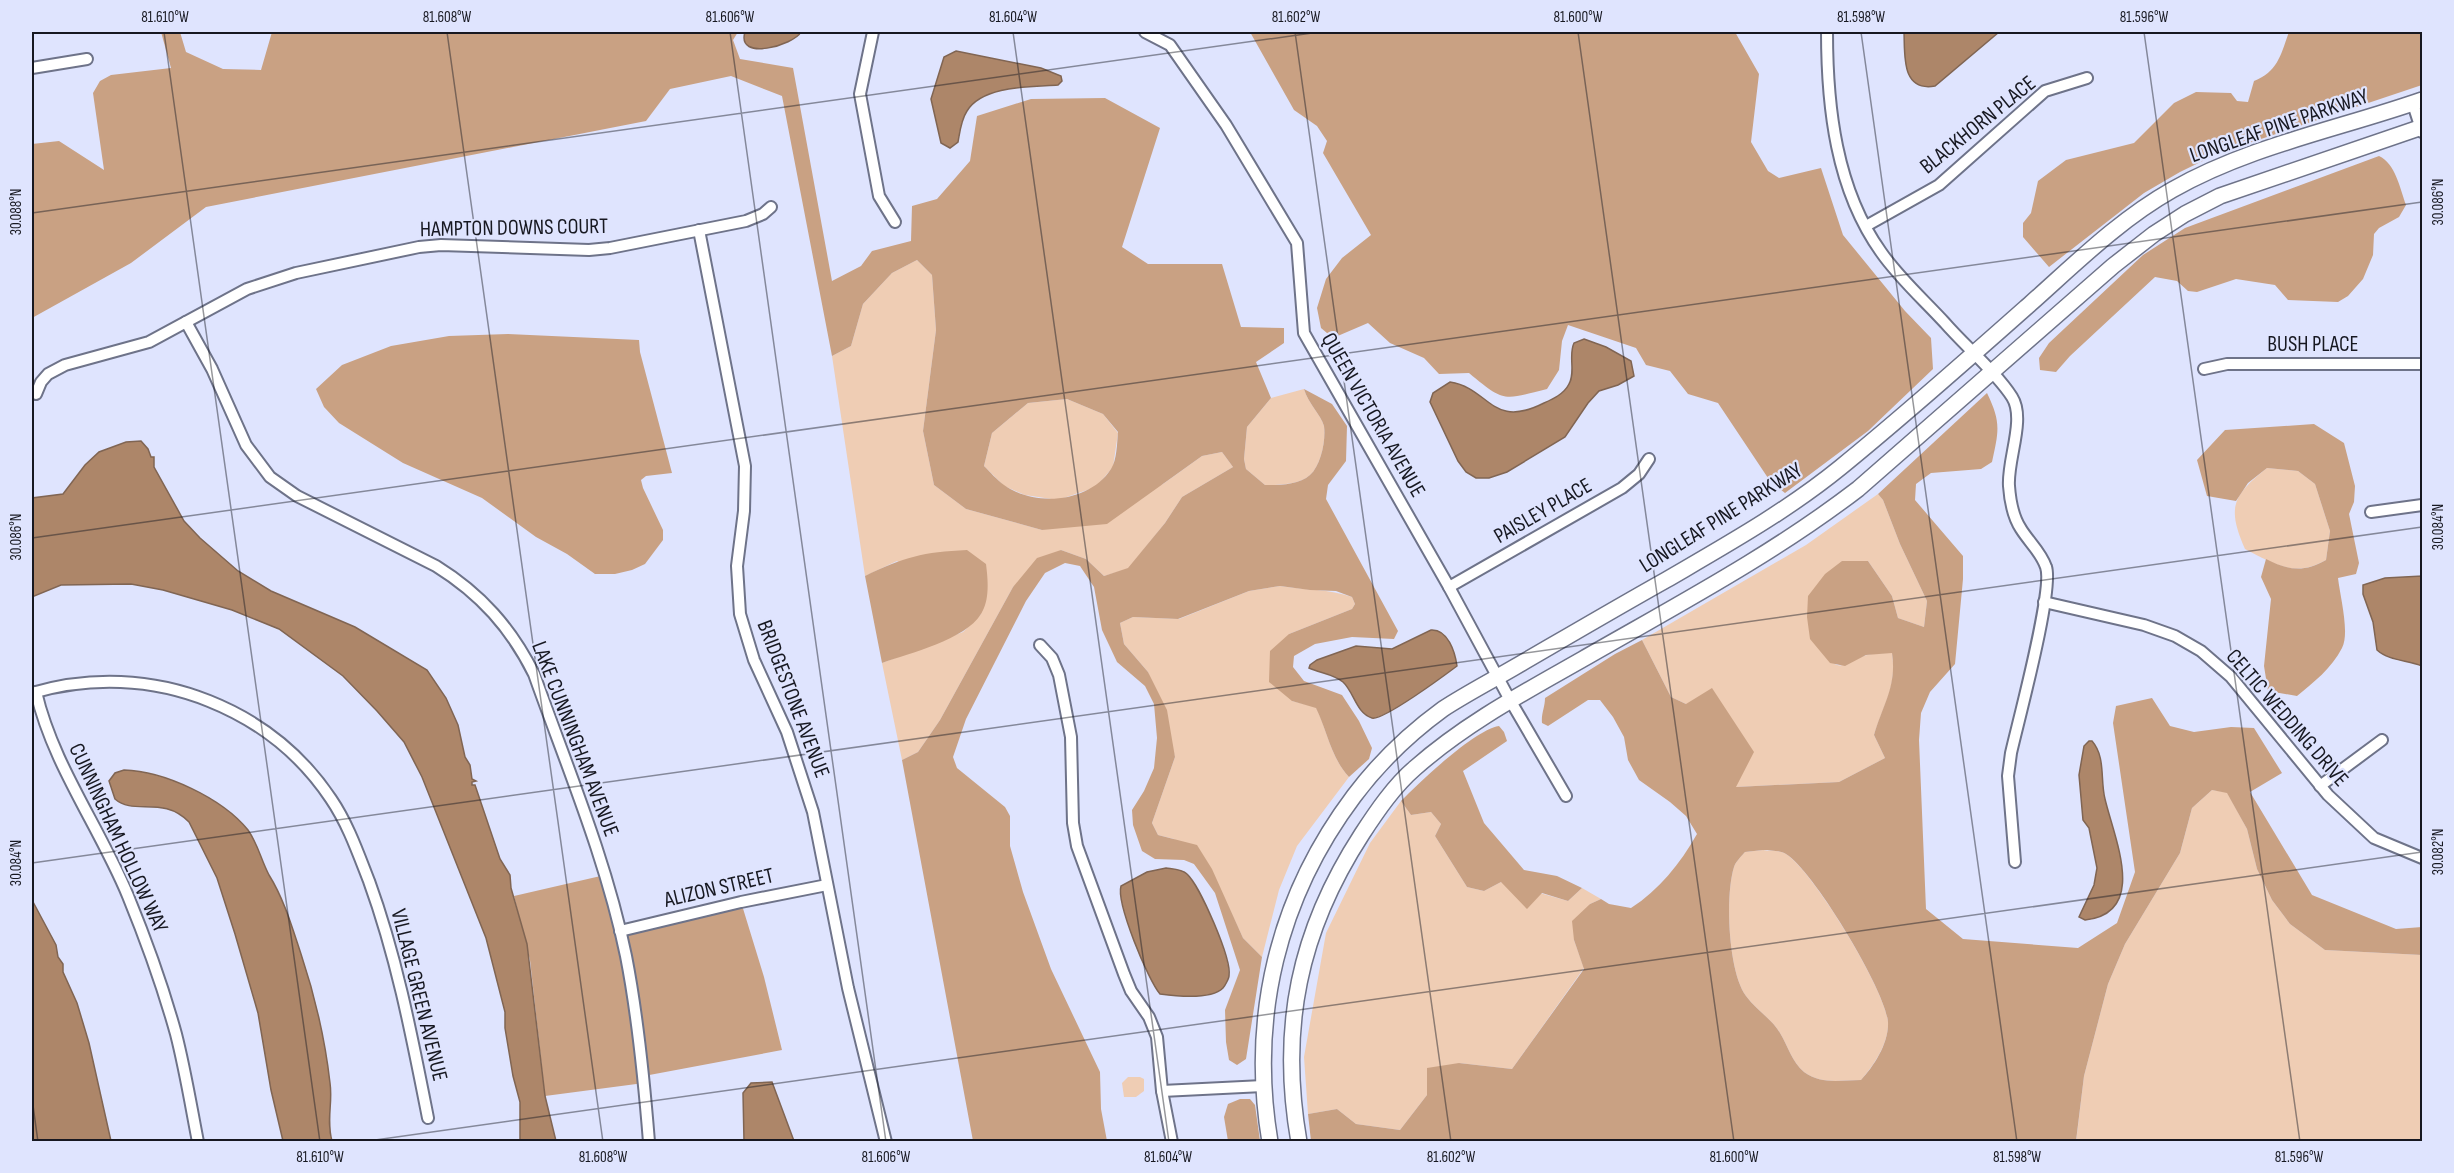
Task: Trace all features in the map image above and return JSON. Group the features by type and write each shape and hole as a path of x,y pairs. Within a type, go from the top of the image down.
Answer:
{"main road":[{"name":"LONGLEAF PINE PARKWAY","path":"1270,1142 1263,1086 1263,1042 1276,955 1287,921 1307,873 1326,839 1354,796 1399,747 1444,709 1770,519 1840,468 2096,245 2171,190 2209,171 2245,157 2418,102"},
{"name":"LONGLEAF PINE PARKWAY","path":"1299,1142 1291,1084 1290,1044 1303,961 1332,885 1376,813 1413,770 1460,731 1510,700 1785,542 1858,489 2113,266 2154,234 2185,214 2220,196 2255,183 2422,129"}],"street":[{"path":"873,32 860,94 879,196 895,222"},
{"name":"QUEEN VICTORIA AVENUE","path":"1145,32 1170,45 1226,125 1297,243 1304,333 1566,796"},
{"path":"1827,32 1827,71 1832,118 1842,169 1854,205 1881,253 1992,373 2013,398 2017,411 2016,436 2010,466 2011,503 2020,529 2038,551 2047,568 2044,602 2008,776 2015,861"},
{"path":"32,68 87,59"},
{"name":"BLACKHORN PLACE","path":"1866,226 1939,185 2045,91 2087,78"},
{"path":"2418,102 2422,129"},
{"name":"HAMPTON DOWNS COURT","path":"36,394 41,382 57,369 149,342 247,290 273,280 397,250 441,245 589,250 699,231 756,218 771,207"},
{"name":"BRIDGESTONE AVENUE","path":"699,231 745,466 744,511 737,566 740,614 754,660 787,732 802,774 817,830 856,1028 886,1142"},
{"name":"LAKE CUNNINGHAM AVENUE","path":"186,322 212,369 246,445 270,477 297,496 436,566 457,579 478,596 510,632 534,675 602,864 620,931 634,999 649,1142"},
{"name":"BUSH PLACE","path":"2204,369 2227,364 2422,364"},
{"name":"PAISLEY PLACE","path":"1449,587 1622,488 1639,474 1649,459"},
{"path":"2371,512 2422,505"},
{"name":"CELTIC WEDDING DRIVE","path":"2044,602 2144,625 2175,636 2202,651 2231,677 2320,786 2374,838 2422,858"},
{"path":"1040,645 1052,658 1059,675 1071,737 1073,823 1077,846 1131,991 1149,1017 1157,1037 1162,1091 1172,1142"},
{"name":"VILLAGE GREEN AVENUE","path":"34,692 107,681 131,682 178,690 246,718 280,743 303,765 342,816 381,914 399,976 428,1118"},
{"name":"CUNNINGHAM HOLLOW WAY","path":"34,692 47,733 128,896 154,967 176,1035 198,1142"},
{"path":"2320,786 2382,740"},
{"name":"ALIZON STREET","path":"620,931 741,902 827,885"},
{"path":"1162,1091 1263,1086"}],"shaded area":[{"path":"161,32 180,32 186,52 223,69 261,70 272,32 738,32 733,40 740,59 793,68 832,281 861,266 872,251 911,241 912,206 937,199 970,161 977,116 1031,99 1105,98 1160,128 1122,247 1148,264 1222,264 1241,327 1284,328 1284,343 1256,362 1271,398 1247,427 1244,459 1246,469 1265,485 1295,483 1310,475 1320,459 1324,426 1304,389 1332,404 1347,426 1346,461 1328,485 1326,499 1398,631 1394,639 1352,637 1315,644 1294,656 1293,667 1304,681 1342,695 1359,721 1372,748 1369,759 1349,777 1334,753 1316,708 1292,701 1269,682 1270,651 1289,634 1352,609 1355,604 1352,597 1336,591 1280,586 1249,591 1178,619 1133,617 1120,623 1124,644 1148,672 1167,710 1175,757 1152,823 1158,835 1197,845 1212,869 1243,938 1262,957 1246,1059 1237,1065 1229,1060 1225,1010 1240,970 1215,893 1194,864 1184,860 1155,859 1142,851 1133,825 1132,810 1144,791 1154,768 1157,738 1154,704 1145,686 1117,662 1102,630 1094,587 1080,566 1065,563 1045,573 1026,601 966,719 953,757 957,768 1005,807 1010,816 1010,846 1023,892 1051,969 1100,1072 1101,1109 1107,1141 973,1141 902,760 918,752 940,720 1013,587 1037,558 1061,550 1086,559 1104,576 1128,568 1165,523 1182,497 1233,467 1222,452 1202,456 1107,524 1042,530 966,509 934,485 923,431 936,330 932,275 917,260 892,273 863,304 851,346 832,356 782,96 731,76 670,89 646,121 206,207 131,263 32,318 32,144 59,141 104,170 93,93 100,81 111,75 171,68","holes":["1067,399 1103,414 1118,432 1116,451 1111,469 1090,489 1062,498 1031,497 1004,485 984,466 992,433 1028,403"]},
{"path":"745,32 801,32 778,46 757,49 749,46 745,41"},
{"path":"1250,32 1735,32 1759,74 1751,142 1768,171 1779,178 1821,168 1843,235 1905,311 1931,338 1933,369 1868,431 1785,493 1770,481 1718,403 1688,394 1670,371 1646,365 1636,348 1568,325 1562,341 1559,370 1547,389 1512,397 1490,390 1469,373 1439,374 1424,358 1390,343 1368,323 1333,338 1321,328 1317,308 1326,279 1342,258 1371,235 1323,153 1327,141 1317,126 1294,110"},
{"path":"1904,32 1999,32 1935,86 1924,86 1916,83 1907,70"},
{"path":"2289,32 2422,32 2422,85 2219,153 2180,172 2144,193 2049,267 2023,237 2023,223 2031,213 2038,181 2066,160 2134,143 2174,103 2196,92 2231,93 2237,101 2248,102 2254,81 2274,67"},
{"path":"956,51 1041,68 1061,76 1062,81 1058,85 1022,87 984,96 974,102 967,111 958,142 950,148 941,143 931,99 944,57"},
{"path":"2379,156 2385,159 2393,170 2406,205 2399,217 2379,228 2374,234 2373,255 2363,279 2348,296 2338,302 2288,300 2275,285 2236,279 2197,292 2188,291 2177,281 2155,277 2070,356 2056,372 2040,370 2039,358 2049,343 2143,255 2185,228"},
{"path":"917,260 932,275 936,330 923,431 934,485 966,509 1042,530 1163,484 1202,456 1222,452 1233,467 1182,497 1165,523 1128,569 1104,576 1086,559 1061,550 1013,587 940,720 918,752 902,760 882,663 963,632 981,614 897,561 865,576 832,356 851,346 863,304 892,273"},
{"path":"508,334 639,340 640,352 672,473 646,476 641,480 663,530 663,540 645,564 615,574 595,574 567,554 536,537 482,498 403,463 339,423 324,407 316,389 342,365 391,346 449,336"},
{"path":"1584,339 1606,347 1631,361 1634,376 1618,385 1599,391 1565,437 1507,472 1489,478 1476,478 1466,472 1458,461 1430,402 1433,393 1450,382 1463,386 1502,410 1513,412 1526,410 1555,398 1567,388 1572,374 1572,348 1574,343"},
{"path":"1304,389 1324,426 1320,459 1314,471 1300,481 1265,485 1246,469 1244,459 1247,427 1271,398"},
{"path":"1987,393 1997,419 1992,462 1981,469 1931,473 1916,484 1915,500 1963,556 1955,664 1930,692 1921,713 1919,740 1926,909 1963,939 2078,948 2117,923 2135,872 2113,723 2116,706 2152,698 2170,726 2194,732 2231,727 2254,728 2282,773 2250,792 2312,895 2396,929 2422,927 2422,955 2325,950 2290,924 2272,900 2257,869 2247,829 2227,793 2212,790 2192,808 2180,853 2125,944 2108,984 2084,1076 2076,1141 1311,1141 1308,1114 1337,1109 1356,1124 1400,1130 1427,1095 1427,1068 1459,1063 1512,1069 1584,969 1574,940 1572,921 1590,904 1601,899 1609,904 1631,908 1668,876 1697,834 1686,816 1639,780 1628,760 1624,737 1600,700 1588,700 1548,726 1542,723 1545,698 1615,654 1642,640 1671,697 1686,704 1712,688 1754,752 1736,787 1839,782 1885,758 1874,735 1891,685 1892,653 1866,655 1845,666 1830,663 1810,639 1807,617 1808,596 1825,574 1842,561 1868,561 1892,596 1898,618 1924,627 1927,601 1900,544 1883,500 1878,494","holes":["1763,850 1786,854 1813,883 1846,932 1875,985 1884,1007 1888,1030 1876,1061 1861,1080 1824,1080 1804,1072 1793,1059 1777,1028 1750,1001 1740,985 1735,970 1730,933 1731,880 1735,865 1745,852"]},
{"path":"1067,399 1103,414 1118,433 1113,467 1096,487 1058,500 1025,495 1004,486 984,466 992,433 1028,403"},
{"path":"2314,424 2344,443 2355,486 2354,502 2349,514 2359,563 2356,574 2338,578 2345,624 2342,648 2328,669 2297,696 2268,691 2264,666 2271,599 2261,577 2266,559 2281,566 2296,569 2310,567 2326,560 2330,531 2315,484 2298,471 2267,468 2248,483 2236,501 2207,496 2197,460 2225,430"},
{"path":"141,441 151,457 154,457 154,467 184,521 238,571 271,591 355,627 427,670 446,698 458,725 472,779 476,781 472,782 472,785 475,785 500,859 510,875 511,888 527,944 545,1096 556,1141 520,1141 520,1102 505,1028 505,1012 486,938 422,777 404,742 377,711 343,676 279,629 232,610 163,590 131,584 61,585 32,597 32,498 63,494 85,465 99,452 126,442"},
{"path":"2267,468 2298,471 2315,484 2330,531 2326,560 2304,568 2285,567 2245,549 2236,523 2236,504 2246,487"},
{"path":"1878,494 1883,500 1900,544 1927,601 1924,627 1898,618 1892,596 1868,561 1842,561 1821,651 1828,659 1839,665 1867,655 1892,653 1893,676 1889,695 1874,735 1885,758 1839,782 1736,787 1686,704 1671,697 1642,640 1806,545"},
{"path":"967,550 986,564 987,596 981,614 963,631 950,638 882,663 865,576 914,557 938,552"},
{"path":"2422,576 2422,666 2387,656 2377,650 2373,622 2363,594 2363,585 2385,578"},
{"path":"1280,586 1344,594 1352,597 1355,604 1352,609 1289,634 1292,701 1316,707 1334,753 1349,777 1297,846 1279,890 1262,957 1243,938 1228,906 1174,839 1158,835 1152,823 1175,757 1148,672 1124,644 1120,623 1133,617 1179,619 1249,591"},
{"path":"1431,630 1442,633 1450,642 1457,666 1414,696 1378,717 1372,718 1362,712 1347,686 1339,679 1309,668 1317,660 1356,646 1392,649"},
{"path":"1499,726 1507,741 1463,771 1484,823 1524,870 1557,876 1582,888 1568,901 1542,893 1527,909 1501,882 1484,891 1467,887 1435,836 1441,824 1431,812 1411,815 1401,801 1462,746"},
{"path":"2092,741 2096,747 2101,761 2105,799 2120,853 2122,889 2116,904 2105,914 2085,920 2079,917 2094,885 2097,868 2089,828 2083,820 2079,775 2084,746"},
{"path":"124,770 157,775 191,788 223,807 237,818 251,835 287,913 315,1002 330,1083 332,1141 283,1141 271,1090 258,1013 217,878 189,822 179,814 159,807 131,806 115,799 109,781 115,773"},
{"path":"2212,790 2227,792 2247,829 2257,869 2272,900 2290,924 2325,950 2422,955 2422,1141 2076,1142 2084,1076 2108,984 2125,944 2180,853 2192,808"},
{"path":"1401,801 1411,815 1431,812 1441,824 1435,836 1467,887 1484,891 1501,882 1568,901 1582,888 1601,899 1590,904 1574,940 1584,968 1512,1069 1459,1063 1427,1095 1400,1130 1356,1124 1337,1109 1308,1114 1304,1057 1326,933 1370,843"},
{"path":"1763,850 1786,854 1813,883 1830,906 1875,985 1884,1007 1888,1030 1880,1053 1861,1080 1824,1080 1804,1072 1793,1059 1777,1028 1750,1001 1740,985 1735,970 1730,933 1731,880 1737,861 1745,852"},
{"path":"1166,868 1180,870 1187,874 1193,881 1214,923 1229,967 1228,980 1217,992 1202,996 1160,994 1141,958 1123,908 1121,886 1147,872"},
{"path":"605,875 620,931 741,902 764,977 782,1050 644,1076 644,1083 545,1096 530,960 514,896"},
{"path":"32,900 56,945 58,957 63,964 63,972 77,1003 89,1043 111,1141 32,1141"},
{"path":"1128,1077 1144,1079 1144,1091 1136,1097 1124,1097 1122,1083"},
{"path":"772,1082 794,1141 744,1141 743,1093 751,1083"},
{"path":"1240,1099 1250,1099 1255,1105 1260,1141 1228,1141 1224,1117 1228,1104"}]}
